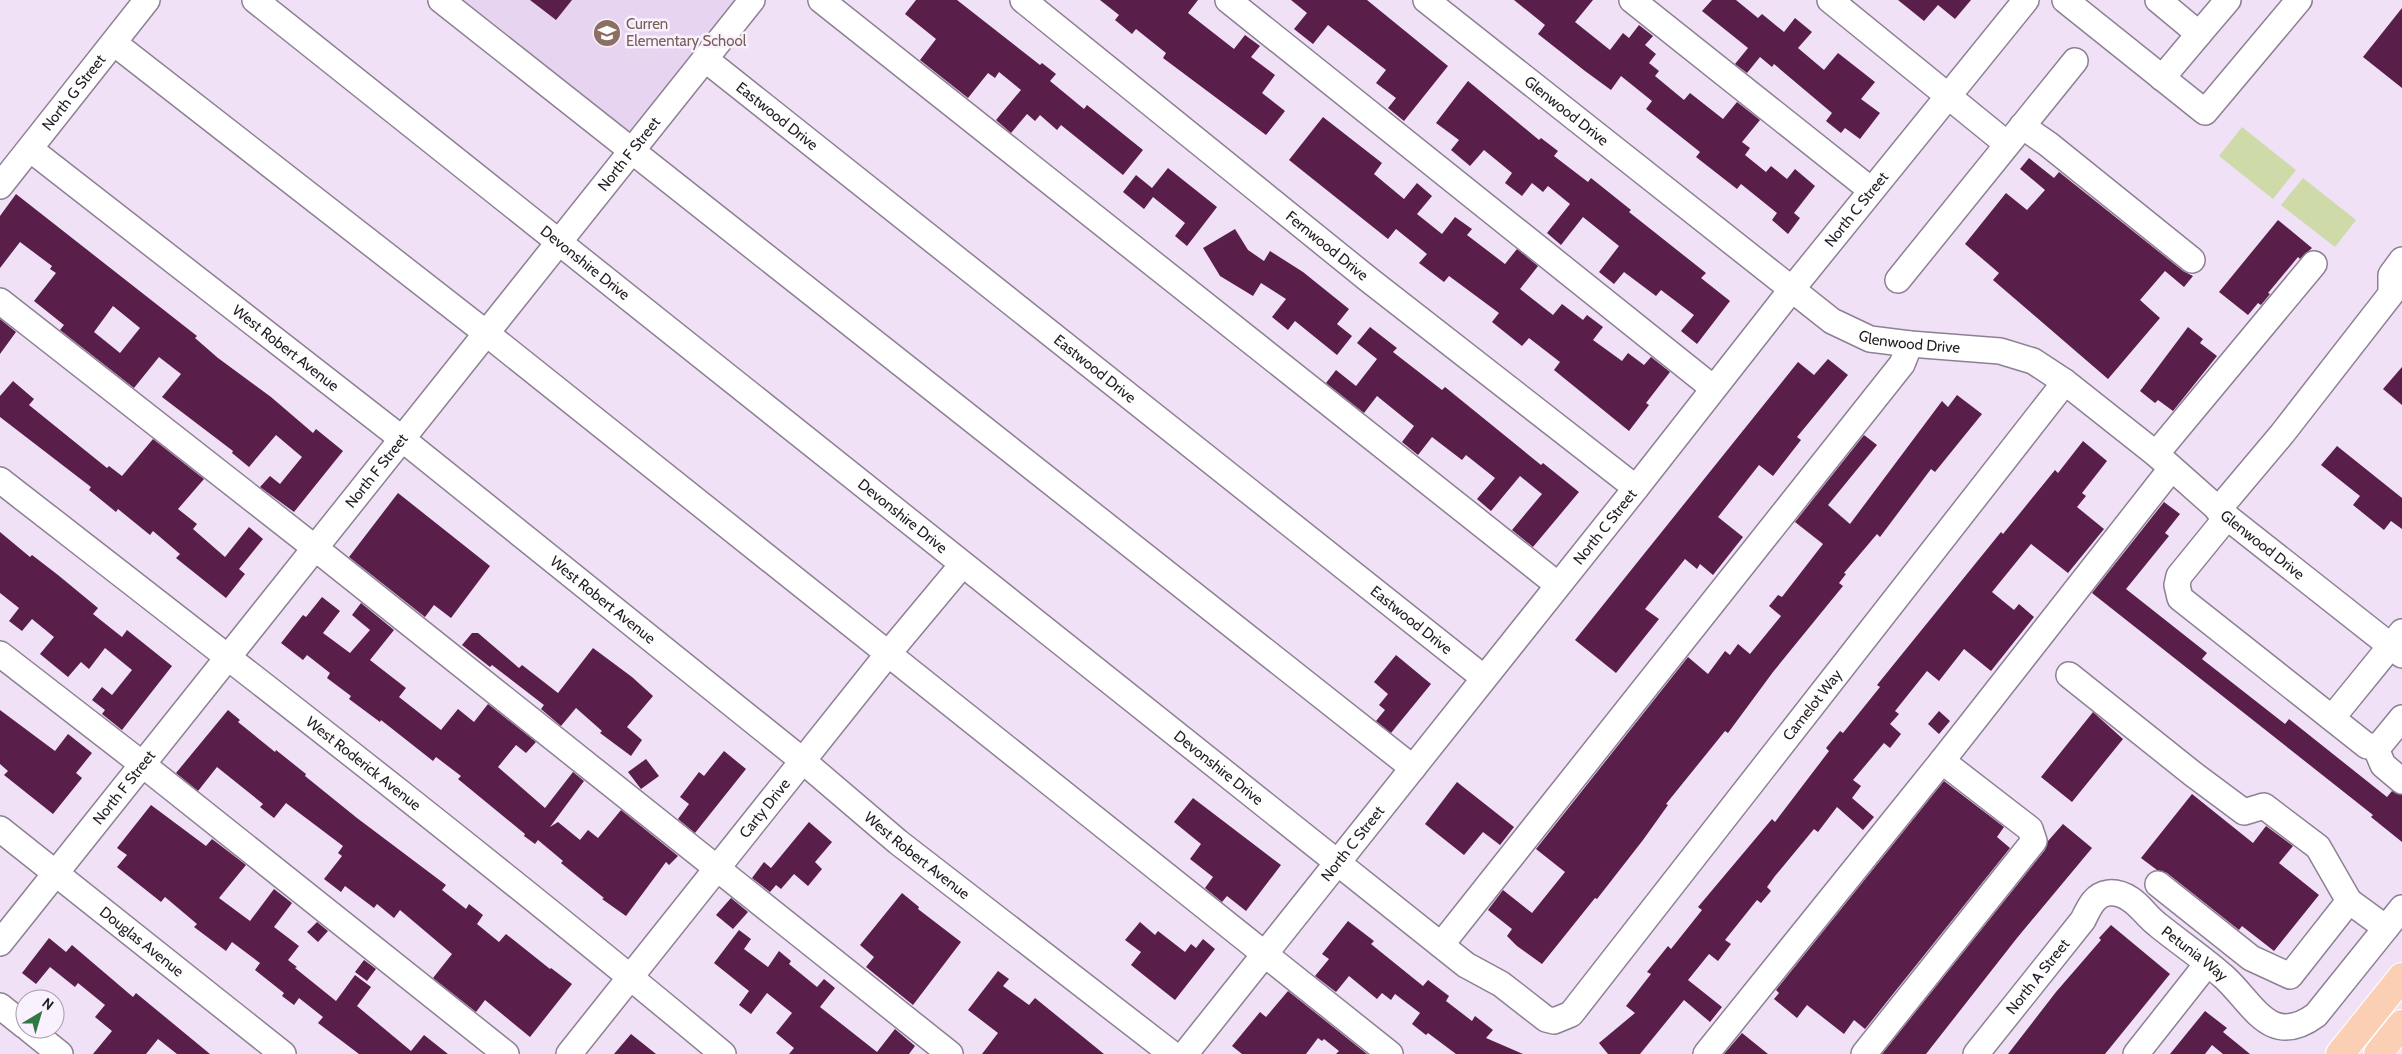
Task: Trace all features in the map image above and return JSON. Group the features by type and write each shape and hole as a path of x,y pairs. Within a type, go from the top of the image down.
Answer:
{"main road":[{"path":"2340,1054 2402,977"},
{"path":"2378,1054 2402,1024"}],"street":[{"name":"North G Street","path":"0,186 147,0"},
{"name":"Devonshire Drive","path":"255,0 560,241 962,565 1466,965 1501,984 1546,1019 1554,1021"},
{"path":"441,0 1413,768"},
{"name":"North F Street","path":"0,943 752,0"},
{"path":"821,0 1558,585"},
{"name":"Fernwood Drive","path":"1023,0 1368,279 1636,488"},
{"path":"1228,0 1713,388"},
{"name":"Glenwood Drive","path":"1426,0 1832,321 1870,339 2000,351 2033,361 2065,382 2164,461 2222,513 2398,644"},
{"path":"1632,0 1871,190"},
{"path":"1830,0 1949,95 2015,135 2192,260"},
{"name":"North C Street","path":"1185,1054 1636,488 1713,388 2026,0"},
{"path":"2065,0 2205,112 2299,0"},
{"path":"2158,0 2199,34"},
{"path":"2162,78 2228,0"},
{"path":"114,42 486,333 887,655 1390,1054"},
{"name":"Eastwood Drive","path":"705,59 1484,678"},
{"path":"1898,280 2075,61"},
{"name":"West Robert Avenue","path":"30,149 401,438 802,761 898,842 1172,1054"},
{"path":"2402,260 2391,275 2391,294 2222,513 2179,576 2177,585 2180,598 2367,746 2380,746 2402,718"},
{"path":"1706,1054 1942,761 2164,461 2314,264"},
{"path":"0,301 315,548 950,1054"},
{"path":"1441,944 1902,364 1910,344"},
{"name":"Camelot Way","path":"1554,1021 1571,1014 2065,382"},
{"name":"West Roderick Avenue","path":"0,480 228,657 630,977 723,1054"},
{"name":"Carty Drive","path":"569,1054 887,655 962,565"},
{"path":"2332,718 2398,644"},
{"path":"0,654 142,764 506,1054"},
{"path":"2069,675 2193,774 2244,812 2264,806 2318,847 2349,901 2386,928 2402,908"},
{"path":"2375,746 2383,765 2402,782"},
{"path":"1864,1054 2034,841 2030,829 1942,761"},
{"name":"Douglas Avenue","path":"0,829 283,1054"},
{"path":"2158,884 2251,958 2290,976 2349,901"},
{"name":"Petunia Way","path":"2098,897 2108,893 2117,893 2129,898 2140,906 2156,924 2224,977 2253,1012 2271,1023 2286,1027 2303,1025 2316,1015 2386,928"},
{"name":"North A Street","path":"1976,1054 2075,930 2098,897"},
{"path":"2136,1054 2207,964"},
{"path":"0,1006 15,1018"},
{"path":"41,1039 60,1054"}],"shaded area":[{"name":"Curren Elementary School","path":"463,0 735,0 630,132"}],"green space":[{"path":"2242,127 2296,170 2273,199 2219,156"},
{"path":"2303,178 2356,220 2335,247 2281,205"}],"building":[{"path":"530,0 572,0 556,20"},
{"path":"916,0 957,0 1040,65 1042,63 1056,74 1050,81 1084,109 1087,105 1143,150 1123,175 1061,125 1057,130 1040,115 1035,121 1027,114 1011,133 996,120 1021,90 999,72 995,78 988,73 968,98 920,60 936,39 905,14"},
{"path":"1100,0 1198,0 1188,13 1234,49 1245,35 1260,46 1251,57 1275,75 1262,93 1285,111 1266,135 1163,58 1166,53 1136,29 1132,34 1115,20 1119,15"},
{"path":"1291,0 1367,0 1448,66 1404,121 1388,108 1396,98 1376,83 1386,70 1328,25 1313,44 1294,29 1307,13"},
{"path":"1514,0 1593,0 1575,22 1610,50 1623,33 1629,38 1639,25 1653,36 1645,45 1656,54 1649,63 1659,71 1655,76 1684,100 1690,93 1723,119 1737,102 1760,120 1742,142 1750,148 1745,155 1766,172 1771,166 1787,179 1795,169 1815,186 1794,213 1800,218 1788,234 1772,220 1777,213 1741,184 1737,189 1696,157 1700,152 1646,109 1652,101 1621,76 1611,90 1585,71 1538,34 1545,25"},
{"path":"1712,0 1736,0 1758,18 1762,14 1784,32 1795,18 1812,32 1798,48 1824,70 1838,53 1875,82 1861,99 1880,113 1860,139 1845,128 1841,133 1826,121 1832,113 1774,64 1772,67 1760,57 1747,73 1735,64 1748,48 1702,11"},
{"path":"1898,0 1971,0 1955,19 1938,5 1924,21"},
{"path":"2402,8 2402,88 2363,57"},
{"path":"1468,81 1539,140 1541,138 1558,151 1554,156 1588,182 1591,178 1631,210 1629,212 1706,273 1701,278 1730,301 1697,344 1681,331 1694,315 1661,290 1656,296 1624,272 1614,284 1599,272 1619,246 1583,217 1561,245 1547,233 1570,204 1548,186 1543,192 1532,183 1522,196 1505,183 1512,173 1484,150 1470,166 1451,150 1459,140 1436,123"},
{"path":"1323,117 1382,163 1374,174 1404,199 1417,183 1432,196 1417,214 1442,234 1455,217 1472,229 1467,235 1505,264 1517,249 1538,266 1520,289 1553,315 1562,304 1583,320 1587,315 1603,327 1593,340 1622,361 1628,353 1644,365 1651,357 1670,372 1646,403 1649,405 1629,431 1554,370 1560,362 1529,338 1522,346 1492,322 1499,313 1449,276 1444,282 1419,263 1427,254 1396,229 1388,239 1289,160"},
{"path":"2029,158 2054,178 2059,172 2183,271 2193,276 2184,287 2165,271 2140,300 2160,318 2108,379 1993,280 1999,273 1965,244 2006,193 2027,210 2045,190 2020,169"},
{"path":"1168,168 1217,207 1187,246 1175,236 1185,223 1153,197 1144,209 1123,192 1136,175 1152,188"},
{"path":"16,194 197,336 195,338 218,358 271,397 313,433 316,429 343,451 294,512 260,487 270,476 280,484 302,457 276,435 249,467 232,453 233,451 162,397 181,374 159,357 134,388 60,330 64,325 34,301 56,273 50,269 52,266 20,242 0,268 0,216","holes":["113,306 140,328 120,353 94,332"]},
{"path":"2278,220 2312,248 2300,259 2298,257 2268,293 2270,294 2261,305 2258,303 2248,315 2219,292"},
{"path":"1235,229 1248,250 1264,261 1270,251 1303,272 1349,309 1337,324 1352,336 1337,355 1295,321 1288,330 1272,317 1286,299 1261,283 1253,296 1220,276 1203,248"},
{"path":"0,319 16,332 0,354"},
{"path":"1370,327 1397,348 1393,352 1442,390 1445,387 1541,465 1543,463 1579,492 1533,547 1512,530 1542,494 1520,476 1491,511 1477,499 1495,478 1466,455 1462,460 1432,437 1418,455 1402,442 1414,426 1377,396 1364,413 1326,383 1336,370 1356,386 1377,359 1357,343"},
{"path":"2188,327 2203,339 2200,343 2217,356 2173,411 2158,400 2155,403 2140,391"},
{"path":"1828,359 1848,375 1797,437 1801,440 1773,476 1759,465 1718,517 1743,537 1713,575 1700,564 1697,569 1685,559 1645,609 1659,619 1616,673 1575,640 1798,362 1814,375"},
{"path":"2402,367 2402,405 2383,389"},
{"path":"13,381 34,399 29,405 107,468 109,466 122,476 153,439 204,479 178,509 197,524 193,529 225,557 249,527 263,539 239,569 245,574 226,598 176,558 180,554 153,531 150,535 118,509 116,512 89,490 91,487 0,417 0,396"},
{"path":"1957,395 1982,414 1935,472 1931,469 1880,537 1877,534 1844,573 1846,574 1839,583 1843,586 1773,672 1728,733 1725,731 1666,804 1668,805 1643,840 1597,899 1595,898 1542,964 1517,946 1507,936 1512,929 1488,910 1503,890 1532,913 1565,872 1536,849 1688,657 1708,674 1725,651 1730,655 1738,644 1750,654 1781,616 1769,606 1778,595 1782,597 1823,544 1795,522 1864,435 1877,445 1828,505 1850,524 1942,401 1948,407"},
{"path":"2083,441 2107,461 2082,493 2086,496 2077,507 2104,529 2068,573 2031,544 1992,592 2014,610 2019,604 2034,617 1991,671 1964,649 1939,681 1927,671 1895,711 1899,714 1890,724 1901,734 1890,748 1884,743 1853,780 1861,786 1852,798 1874,817 1863,830 1837,807 1818,832 1814,829 1775,876 1767,887 1771,891 1761,903 1757,900 1725,940 1731,944 1718,961 1709,954 1688,980 1722,1007 1710,1022 1684,1000 1640,1054 1608,1054 1599,1043 1635,1013 1626,1006 1651,974 1647,972 1668,946 1671,949 1702,910 1698,907 1772,819 1775,822 1829,751 1826,748 1840,731 1843,733 1880,687 1877,685 2001,532 2003,534 2055,470 2058,473"},
{"path":"2337,446 2402,498 2402,529 2391,521 2384,530 2353,505 2360,496 2321,465"},
{"path":"398,493 490,566 451,618 434,605 425,617 349,557"},
{"path":"2164,502 2180,514 2165,533 2169,536 2126,589 2207,653 2202,659 2285,724 2289,719 2387,797 2392,791 2402,795 2402,842 2371,817 2373,815 2092,593"},
{"path":"0,532 30,557 32,555 58,575 98,608 93,614 122,637 127,630 172,666 122,730 102,714 105,710 92,700 102,687 112,695 132,670 105,648 89,669 81,662 68,677 40,654 54,637 32,619 22,631 9,621 19,608 0,593"},
{"path":"322,597 340,611 323,633 350,653 370,630 352,615 361,603 394,630 370,660 406,688 399,697 441,730 458,709 474,722 488,704 536,742 526,753 516,745 498,767 545,808 573,772 584,781 550,827 558,822 580,840 588,830 598,838 621,810 678,856 669,865 666,862 626,916 602,899 604,898 561,863 563,861 538,840 535,844 524,836 525,834 458,779 461,776 436,757 433,761 381,720 380,722 349,699 351,696 327,678 330,673 307,655 303,660 281,643 303,615 306,617"},
{"path":"472,633 478,633 519,668 522,665 558,693 593,648 632,677 653,696 627,727 642,740 631,756 600,733 602,731 576,708 561,726 541,709 544,705 492,665 490,667 462,645"},
{"path":"1396,655 1431,684 1391,733 1376,721 1385,710 1379,705 1388,694 1374,682"},
{"path":"0,710 55,751 68,734 92,753 76,773 82,778 53,814 4,775 8,771 0,764"},
{"path":"228,710 240,720 238,722 306,774 305,776 357,818 446,885 442,890 466,909 469,904 483,915 477,924 499,942 506,934 572,984 530,1037 485,1000 476,1012 433,978 452,954 400,910 394,918 377,904 374,908 345,886 341,892 324,879 342,856 338,853 343,846 286,803 274,818 260,807 263,804 217,767 198,791 176,773"},
{"path":"1939,711 1950,721 1939,734 1928,724"},
{"path":"2093,712 2123,739 2072,802 2041,777"},
{"path":"724,751 746,769 695,833 678,819 689,804 680,797 699,772 704,776"},
{"path":"646,759 659,776 641,789 628,772"},
{"path":"1944,781 2004,827 1997,837 2010,848 1865,1029 1854,1020 1844,1034 1807,1005 1797,1018 1774,999 1779,993 1776,990"},
{"path":"1457,782 1514,827 1500,845 1483,832 1464,855 1425,824"},
{"path":"2192,794 2253,843 2266,826 2293,846 2279,863 2319,895 2274,951 2242,926 2239,930 2167,873 2157,870 2141,858"},
{"path":"1193,798 1281,865 1246,911 1227,896 1222,902 1205,888 1213,877 1190,859 1201,844 1174,822"},
{"path":"151,805 206,846 212,839 246,865 219,898 250,921 274,889 292,903 274,927 299,946 288,960 297,967 295,968 336,1001 355,975 371,987 357,1006 411,1051 424,1035 448,1054 359,1054 318,1023 323,1017 299,998 294,1005 282,996 284,993 255,970 260,963 232,942 226,951 194,927 197,924 165,897 161,902 117,867 127,855 117,848"},
{"path":"809,822 832,842 815,862 822,869 808,886 794,874 781,889 776,885 770,892 752,878 764,862 771,868"},
{"path":"2063,824 2092,848 2017,938 1926,1054 1882,1054 2045,850 2048,841"},
{"path":"902,893 919,907 918,909 961,942 913,1005 866,967 874,957 860,945"},
{"path":"731,898 748,912 733,929 716,915"},
{"path":"1348,921 1374,941 1371,944 1423,986 1428,980 1449,996 1446,1001 1472,1021 1475,1016 1493,1030 1486,1038 1523,1054 1456,1054 1428,1033 1426,1035 1412,1024 1420,1013 1395,994 1391,1000 1382,993 1377,999 1349,976 1336,992 1315,976 1329,959 1322,954"},
{"path":"317,922 328,931 318,942 307,932"},
{"path":"1140,922 1155,935 1158,931 1185,952 1191,944 1196,948 1203,939 1215,949 1175,1000 1131,965 1141,952 1125,940"},
{"path":"2111,925 2170,974 2105,1054 2008,1054 2056,992 2101,940 2099,938"},
{"path":"739,930 751,939 744,949 768,967 779,951 791,961 789,964 817,987 824,979 835,988 820,1007 877,1052 895,1029 915,1046 909,1054 789,1054 794,1048 776,1033 792,1013 767,993 751,1014 739,1005 749,991 714,963"},
{"path":"49,938 66,952 72,945 133,997 136,993 210,1054 177,1054 158,1039 146,1054 93,1054 112,1031 95,1017 105,1005 78,983 75,987 50,967 36,984 22,973"},
{"path":"364,960 376,969 367,981 355,972"},
{"path":"998,971 1009,979 1003,986 1029,1005 1035,998 1104,1054 982,1054 998,1033 968,1010"},
{"path":"1288,991 1367,1054 1336,1054 1339,1051 1324,1039 1322,1041 1318,1038 1306,1054 1242,1054 1232,1046 1260,1012 1266,1017"},
{"path":"2205,1011 2227,1028 2223,1032 2250,1054 2223,1054 2212,1045 2205,1054 2170,1054"},
{"path":"1742,1033 1768,1054 1724,1054"},
{"path":"631,1034 656,1054 614,1054"}],"place":[{"name":"Curren Elementary School","path":"607,33"}]}
